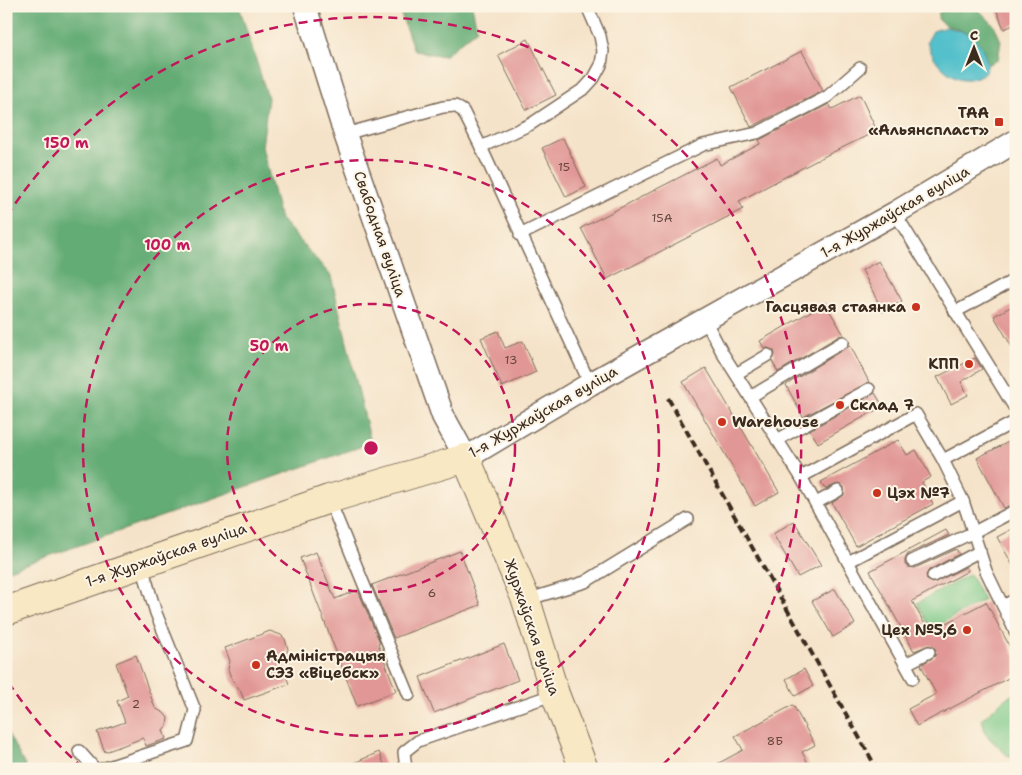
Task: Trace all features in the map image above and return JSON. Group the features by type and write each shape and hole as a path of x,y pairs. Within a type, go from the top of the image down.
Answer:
{"street":[{"name":"Свабодная вуліца","path":"306,6 345,134 443,416 466,458"},
{"name":"1-я Журжаўская вуліца","path":"6,611 329,498 466,458 590,384 1016,142"},
{"name":"Журжаўская вуліца","path":"466,458 526,600 555,694 584,769"}],"lane":[{"path":"481,147 531,124 585,88 594,78 601,65 603,52 600,36 587,6"},
{"path":"520,235 703,145 757,134 827,97 860,68"},
{"path":"345,134 443,107 455,106 463,111 590,384"},
{"path":"894,213 955,312 1015,419 943,460"},
{"path":"955,312 1016,279"},
{"path":"705,320 750,397 801,477 913,678"},
{"path":"750,397 843,342"},
{"path":"736,374 768,355"},
{"path":"777,440 870,389"},
{"path":"801,477 916,414 943,460 963,501 986,570 1016,633"},
{"path":"816,503 838,492"},
{"path":"329,498 409,695"},
{"path":"848,562 963,501"},
{"path":"912,561 1016,510"},
{"path":"526,600 585,582 688,519"},
{"path":"933,576 980,551"},
{"path":"102,769 187,741 195,710 156,613 140,563"},
{"path":"1003,606 1016,599"},
{"path":"906,664 930,652"},
{"path":"406,769 404,752 418,741 555,694"},
{"path":"79,751 95,769"}],"green space":[{"path":"6,6 239,6 268,98 262,147 280,218 331,276 371,443 6,571"},
{"path":"398,6 472,6 477,29 444,56 414,51"},
{"path":"960,7 979,10 994,25 1001,41 998,60 988,64 980,48 970,36 960,30 947,26 938,19 939,12"},
{"path":"970,574 984,600 931,629 917,603"},
{"path":"1016,693 1016,759 1008,756 986,735 982,719 1006,698"},
{"path":"6,730 27,769 6,769"}],"water":[{"path":"946,27 969,33 981,45 988,64 985,73 974,78 958,78 938,63 927,42 933,31"}],"building":[{"path":"995,6 1016,6 1016,24 1004,29"},
{"path":"528,39 556,95 526,110 498,55"},
{"path":"802,51 823,91 751,127 731,87"},
{"path":"860,95 877,131 739,201 743,209 607,279 581,228 717,158 720,165 760,144 759,140 829,104 832,109"},
{"path":"563,138 586,187 566,197 542,148"},
{"path":"879,261 902,301 883,312 862,270"},
{"path":"825,303 844,335 839,336 778,372 772,361 775,355 774,351 764,348 760,341"},
{"path":"1016,304 1016,354 994,316"},
{"path":"498,331 505,348 523,341 536,372 502,387 481,338"},
{"path":"850,345 869,382 803,417 786,385"},
{"path":"975,358 982,369 961,382 968,395 951,404 937,377"},
{"name":"Warehouse","path":"706,368 779,492 755,506 683,382"},
{"path":"875,393 883,406 818,443 810,430"},
{"path":"1016,438 1016,503 1004,508 977,458"},
{"name":"Цэх №7","path":"898,440 907,455 916,450 931,477 922,482 933,504 856,546 832,503 844,495 844,487 838,484 825,489 821,482"},
{"path":"1016,519 1016,571 997,537 1014,528 1011,521"},
{"path":"794,521 821,565 798,577 773,534"},
{"name":"Цех №5,6","path":"946,530 949,535 908,554 905,565 915,568 956,549 959,554 929,570 926,575 927,580 933,583 966,567 968,571 912,601 929,632 986,602 1016,658 1016,674 917,726 908,709 936,694 921,665 935,656 936,649 929,645 914,651 870,571"},
{"path":"460,551 480,605 394,638 372,585"},
{"path":"316,552 335,599 358,590 380,643 378,644 396,691 357,706 300,558"},
{"path":"835,589 855,624 833,637 812,601"},
{"name":"Адміністрацыя СЭЗ «Віцебск»","path":"270,631 281,635 285,639 288,649 280,660 289,684 244,700 230,675 228,669 230,661 225,648"},
{"path":"504,644 518,680 434,713 420,677"},
{"path":"136,655 155,708 164,713 168,718 167,725 163,730 166,739 146,746 143,738 105,752 97,732 125,722 117,701 128,696 116,663"},
{"path":"804,669 813,686 795,696 786,679"},
{"path":"793,705 815,745 802,752 811,769 708,769 743,750 735,736"},
{"path":"379,752 386,769 340,769"}],"railway":[{"path":"668,398 877,769"}],"place":[{"name":"ТАА «Альянспласт»","path":"999,122"},
{"name":"Гасцявая стаянка","path":"916,307"},
{"name":"КПП","path":"969,364"},
{"name":"Склад 7","path":"840,405"},
{"name":"Warehouse","path":"722,422"},
{"name":"Цэх №7","path":"877,493"},
{"name":"Цех №5,6","path":"967,630"},
{"name":"Адміністрацыя СЭЗ «Віцебск»","path":"256,665"}]}
